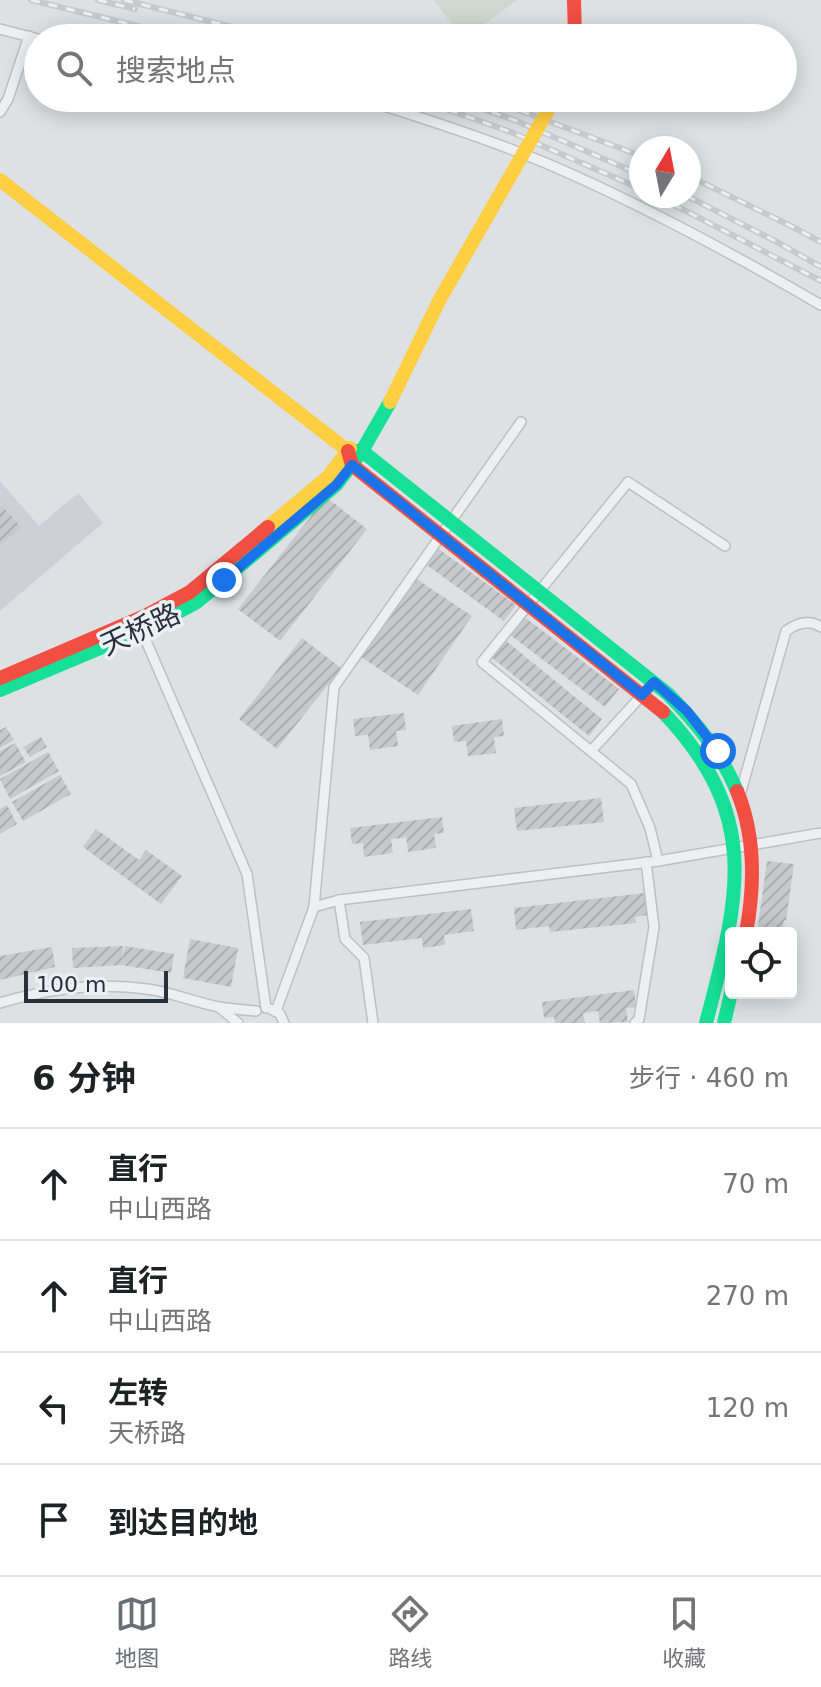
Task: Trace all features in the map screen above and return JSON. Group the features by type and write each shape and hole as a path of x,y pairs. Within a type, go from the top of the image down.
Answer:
{"main road":[{"path":"574,0 575,24"},
{"name":"天桥路","path":"0,690 139,625 176,601 204,582 354,456 390,402 440,299 547,112"},
{"path":"0,180 354,456 451,521 687,711 718,751 740,796 752,845 753,895 747,927"},
{"path":"354,456 441,535 675,723 703,760 724,802 735,847 736,871 732,917 706,1023"},
{"name":"天桥路","path":"0,678 139,625"},
{"path":"724,1023 730,999"}],"street":[{"path":"0,29 24,35"},
{"path":"0,112 24,61"},
{"path":"402,112 553,166 728,251 821,305"},
{"path":"248,1023 266,1010 314,907 334,687 521,422"},
{"path":"658,861 650,828 631,784 482,662 628,482 725,546"},
{"path":"740,796 786,631 803,623 821,627"},
{"path":"139,625 247,874 266,1010"},
{"path":"591,751 654,682"},
{"path":"314,907 339,900 658,861 821,833"},
{"path":"635,1023 639,1019 654,927 646,862"},
{"path":"339,900 345,939 364,958 373,1023"},
{"path":"0,1003 33,993 71,987 110,986 148,989 218,1006 266,1010 280,1014 284,1023"},
{"path":"218,1006 238,1023"}],"shaded area":[{"path":"434,0 517,0 485,24 452,24"},
{"path":"0,481 39,526 78,493 103,523 0,611"}],"building":[{"path":"326,497 367,529 280,641 238,609"},
{"path":"2,506 21,527 0,546 0,508"},
{"path":"436,547 516,605 504,621 424,563"},
{"path":"415,578 472,616 418,695 361,657"},
{"path":"523,616 619,689 605,707 509,634"},
{"path":"302,638 341,668 277,749 239,719"},
{"path":"505,640 602,719 589,736 491,657"},
{"path":"404,713 406,730 396,731 398,746 370,750 368,735 355,736 353,719"},
{"path":"502,719 504,736 494,737 496,753 468,756 466,741 454,742 452,726"},
{"path":"6,727 14,740 0,748 0,730"},
{"path":"41,737 47,747 30,757 23,747"},
{"path":"15,743 26,762 0,776 0,751"},
{"path":"48,752 59,771 10,799 0,779"},
{"path":"60,775 71,794 23,821 12,802"},
{"path":"601,798 604,822 517,831 514,808"},
{"path":"7,805 17,824 0,834 0,809"},
{"path":"442,817 444,833 434,834 436,848 408,852 406,837 391,839 393,853 364,857 363,843 352,844 350,828"},
{"path":"96,829 139,860 146,850 182,876 161,904 83,847"},
{"path":"767,861 794,864 783,927 758,927"},
{"path":"645,893 648,915 635,917 636,923 550,932 549,926 516,930 514,908"},
{"path":"471,909 474,931 444,935 445,945 423,948 422,938 363,945 360,922"},
{"path":"190,939 238,948 231,987 183,978"},
{"path":"123,946 122,960 125,946 174,954 171,973 121,965 73,968 72,948"},
{"path":"52,947 55,967 0,980 0,956"},
{"path":"634,990 636,1007 626,1008 628,1022 600,1023 598,1011 583,1013 585,1023 555,1023 554,1017 544,1018 542,1002"}],"railway":[{"path":"31,0 130,24"},
{"path":"98,0 135,9"},
{"path":"124,0 221,24"},
{"path":"455,112 511,132 629,184"},
{"path":"492,112 629,170"},
{"path":"524,112 629,151"},
{"path":"701,182 821,242"},
{"path":"701,203 821,267"},
{"path":"680,208 821,281"}],"traffic: fast":[{"path":"0,690 150,627 197,602 336,485 362,451 390,402"},
{"path":"348,451 362,451 668,694 707,739 737,791"},
{"path":"663,712 695,750 717,787 729,823 734,860 733,897 706,1023"},
{"path":"724,1023 730,999"}],"traffic: slow":[{"path":"390,402 440,299 547,112"},
{"path":"0,180 348,451"},
{"path":"268,527 328,477 350,448"}],"traffic: jam":[{"path":"574,0 575,24"},
{"path":"348,451 352,465 663,712"},
{"path":"0,678 145,616 190,592 268,527"},
{"path":"737,791 751,843 751,897 747,927"}],"route":[{"path":"224,580 336,485 352,465 642,695 654,682 687,711 718,751"}]}
